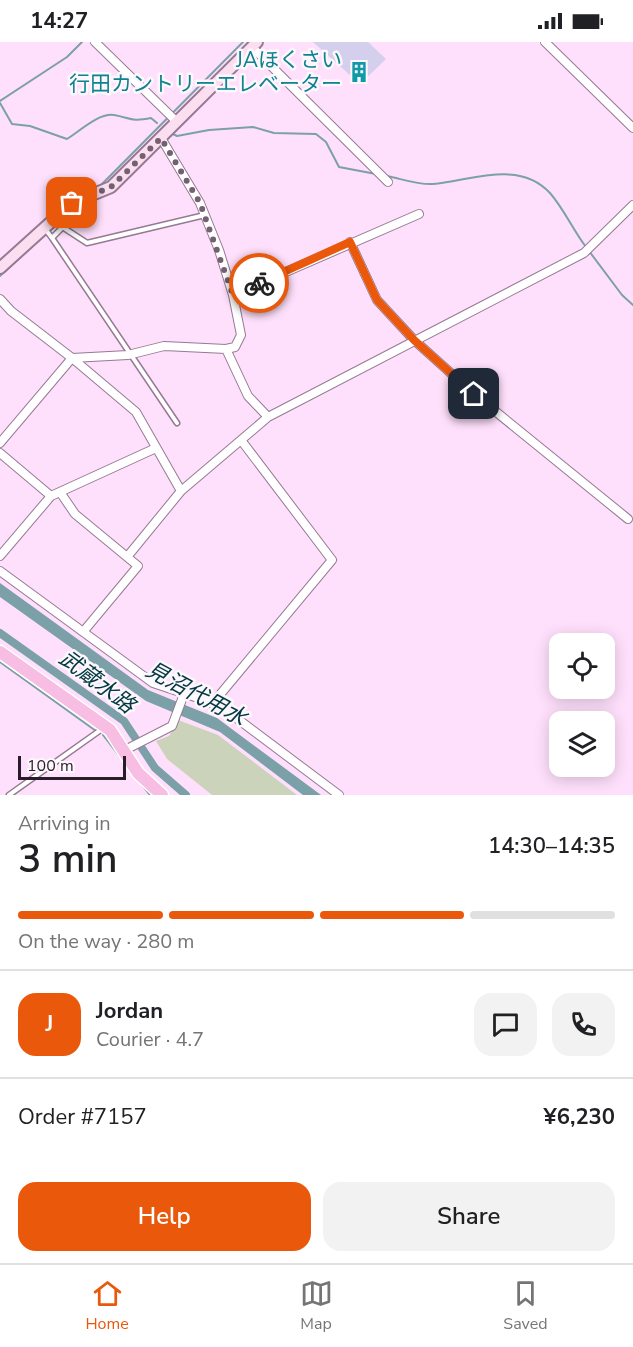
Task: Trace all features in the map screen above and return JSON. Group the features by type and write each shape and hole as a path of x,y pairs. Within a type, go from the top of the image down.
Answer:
{"main road":[{"path":"0,268 48,233 72,203 93,197 111,187 251,44"},
{"path":"0,652 104,726 128,748 138,773 162,795"}],"street":[{"path":"95,42 176,121"},
{"path":"545,42 633,128"},
{"path":"251,44 384,178"},
{"path":"0,443 72,358 130,354 164,345 226,350 235,347 241,335 233,295 206,214 161,138"},
{"path":"127,557 181,491 268,417 584,253 633,205"},
{"path":"233,295 350,242 419,214"},
{"path":"350,242 377,300 414,340 474,394 628,519"},
{"path":"0,299 10,311 72,358 136,412 181,491"},
{"path":"226,350 248,396 268,417"},
{"path":"213,703 332,560 241,440"},
{"path":"0,556 51,496 156,448"},
{"path":"0,453 51,496"},
{"path":"60,492 72,512 138,566 83,632"},
{"path":"0,571 153,683 213,703 339,795"},
{"path":"128,748 172,726 184,694"}],"lane":[{"path":"93,197 64,228 48,233 177,423"},
{"path":"64,228 87,243 206,214"},
{"path":"9,795 97,735 104,726"}],"shaded area":[{"path":"0,583 148,690 217,718 321,795 303,795 220,732 146,701 0,597"},
{"path":"178,720 218,735 297,795 212,795 167,759 156,741 169,736"}],"building":[{"name":"JAほくさい 行田カントリーエレベーター","path":"313,42 368,42 386,59 360,84"}],"waterway":[{"path":"0,101 67,57 82,42"},
{"path":"102,184 243,42"},
{"path":"0,103 12,124 30,126 67,139 108,115 135,120 151,118 157,123"},
{"path":"173,134 177,136 209,130 253,127 274,133 316,134 326,142 339,167 376,174"},
{"path":"387,176 427,184 494,175 509,174 524,177 538,183 550,193 586,247"},
{"path":"0,276 64,217"},
{"path":"589,251 622,295 633,305"},
{"name":"武蔵水路","path":"0,633 124,721 155,768 186,795"},
{"path":"0,662 96,731"},
{"path":"103,735 150,795"}],"way so far":[{"path":"72,203 93,197 111,187 161,138 206,214 233,295 259,283"}],"place":[{"name":"JAほくさい 行田カントリーエレベーター","path":"359,72"}],"route":[{"path":"259,283 350,242 377,300 414,340 474,394"}],"water label":[{"name":"見沼代用水","path":"196,694"}]}
